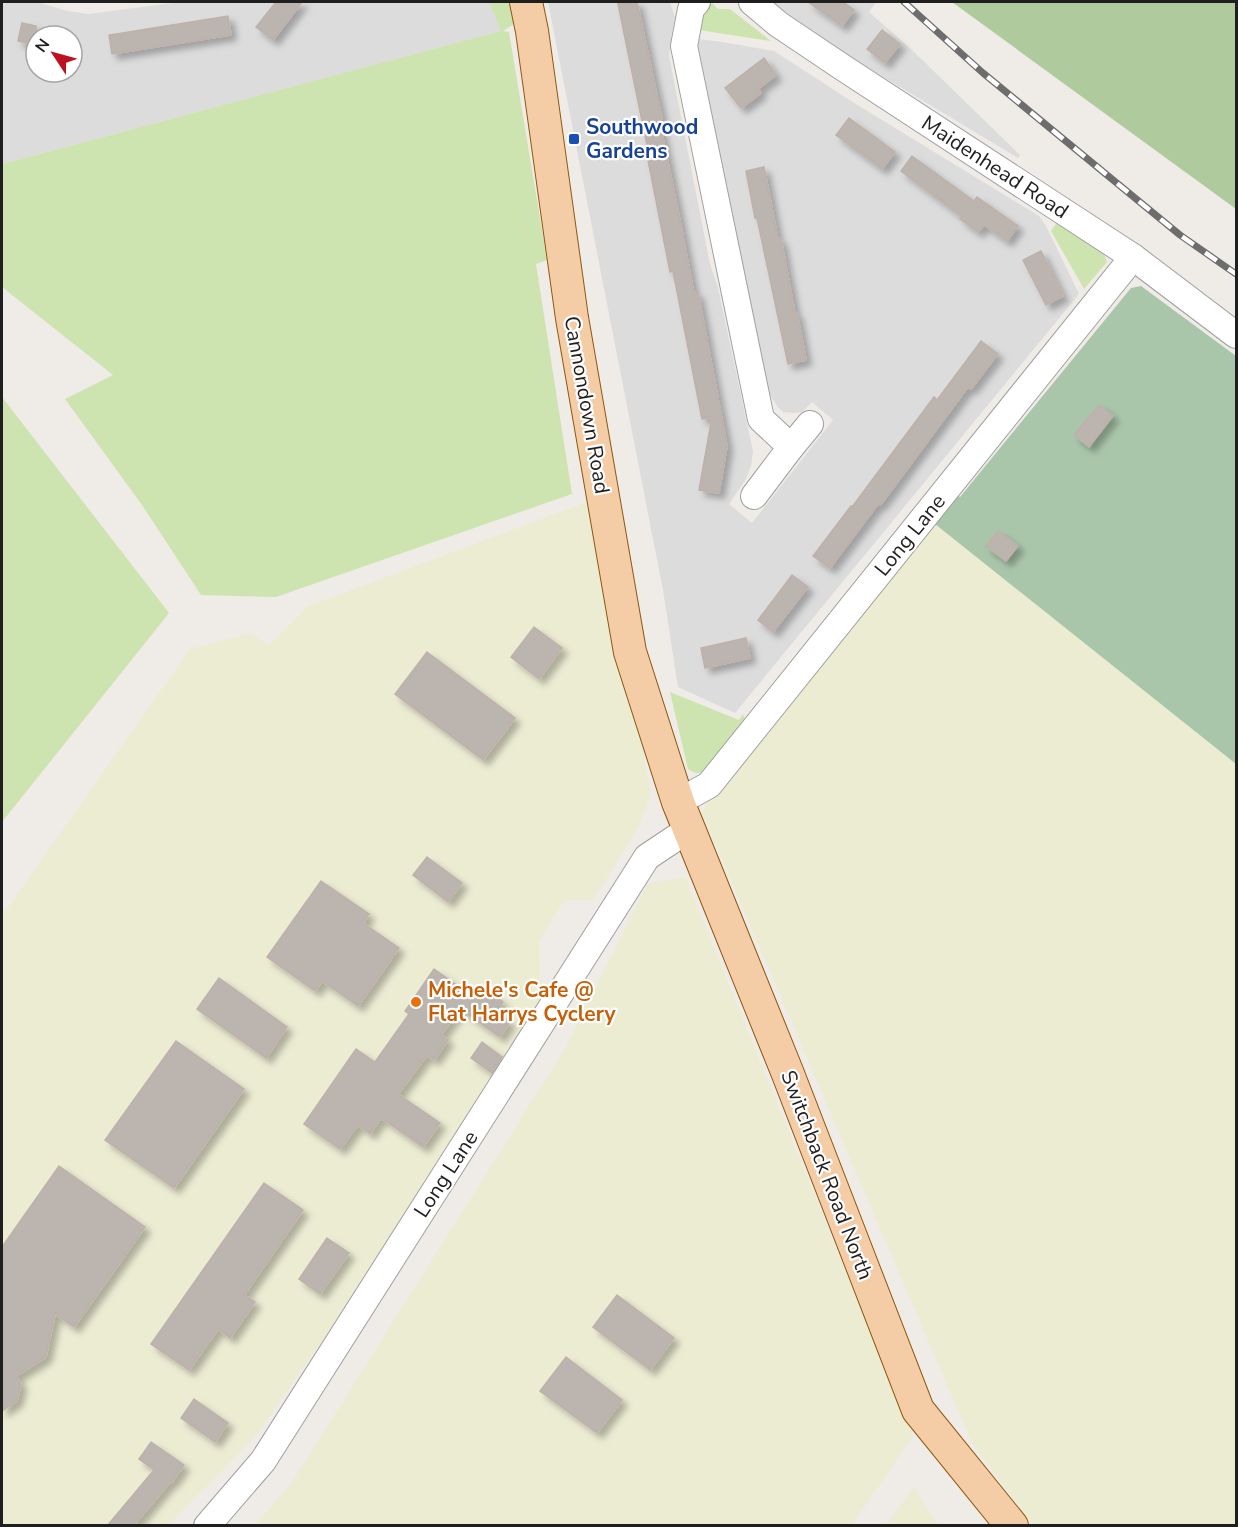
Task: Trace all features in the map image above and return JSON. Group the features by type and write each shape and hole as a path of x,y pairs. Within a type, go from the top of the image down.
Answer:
{"main road":[{"name":"Cannondown Road","path":"526,2 532,30 572,318 630,652 683,816"},
{"name":"Switchback Road North","path":"683,816 788,1074 918,1410 1012,1526"}],"street":[{"path":"697,2 691,9 684,46 761,419 791,447"},
{"name":"Maidenhead Road","path":"752,2 778,24 842,67 1133,257 1236,335"},
{"name":"Long Lane","path":"207,1526 262,1461 648,856 709,785 1133,257"},
{"path":"754,496 810,424"}],"shaded area":[{"path":"2,2 37,2 88,14 181,2 489,2 502,31 2,164"},
{"path":"548,2 670,2 675,18 669,56 710,264 718,288 753,451 746,479 729,504 752,523 833,420 812,402 802,412 783,412 769,393 696,41 699,39 774,51 1039,216 1079,294 735,713 678,687 663,590"},
{"path":"771,2 876,2 869,12 912,50 1020,155 1018,158 842,52"}],"green space":[{"path":"489,2 509,2 514,24 503,31 509,32 547,260 536,264 572,494 276,597 201,595 142,505 65,399 113,375 2,287 2,164 501,31"},
{"path":"952,2 1236,2 1236,209"},
{"path":"712,3 718,9 730,9 771,41 692,29 699,13"},
{"path":"1060,218 1102,249 1107,262 1084,289 1051,231"},
{"path":"1141,286 1236,356 1236,764 935,524 957,495 960,497 1131,288"},
{"path":"2,397 169,613 2,822"},
{"path":"598,498 651,795 638,829 593,900 564,900 539,943 541,1005 500,1087 255,1437 168,1525 2,1526 2,916 190,649 251,633 269,646 306,607"},
{"path":"932,521 1236,764 1236,1525 1033,1525 972,1443 702,813 707,802"},
{"path":"670,692 739,720 743,714 746,723 708,770 698,773 688,769"},
{"path":"685,877 913,1436 852,1525 254,1526 290,1485 566,1047 647,884"},
{"path":"914,1487 938,1525 886,1525"}],"building":[{"path":"276,2 302,2 273,40 256,27"},
{"path":"637,2 662,119 659,119 694,294 698,293 727,446 719,493 699,490 712,417 702,419 673,271 670,272 618,4"},
{"path":"808,2 843,2 854,10 842,26"},
{"path":"228,16 231,35 112,54 109,35"},
{"path":"22,23 27,24 24,24 24,42 18,41"},
{"path":"882,30 900,44 885,63 867,49"},
{"path":"764,58 776,75 758,89 761,93 741,108 725,88"},
{"path":"849,118 895,152 882,169 836,135"},
{"path":"912,156 974,201 977,197 1018,226 1007,241 984,225 978,232 960,219 962,217 901,171"},
{"path":"764,167 778,240 781,239 806,360 788,364 746,171"},
{"path":"1041,251 1063,296 1046,305 1023,260"},
{"path":"981,341 998,354 971,389 968,387 830,568 813,556 934,397 937,400"},
{"path":"1099,405 1113,416 1089,447 1074,435"},
{"path":"998,531 1018,546 1006,561 986,546"},
{"path":"792,575 808,587 773,632 758,620"},
{"path":"534,627 562,648 539,679 511,657"},
{"path":"746,638 750,658 705,668 701,648"},
{"path":"427,652 515,718 483,760 395,694"},
{"path":"427,857 462,883 448,902 413,875"},
{"path":"321,881 369,914 363,923 399,948 358,1006 322,981 315,991 267,957"},
{"path":"434,969 474,997 481,986 503,1002 496,1012 510,1022 500,1037 460,1009 441,1035 448,1040 434,1060 427,1055 398,1094 440,1123 423,1147 381,1118 370,1134 358,1125 340,1149 304,1124 356,1049 375,1062 409,1014 405,1011"},
{"path":"219,978 287,1027 266,1058 197,1009"},
{"path":"176,1041 244,1089 174,1188 105,1140"},
{"path":"482,1042 502,1057 492,1073 471,1058"},
{"path":"59,1166 145,1227 74,1327 55,1314 46,1357 16,1376 21,1384 17,1401 2,1411 2,1247"},
{"path":"264,1183 303,1210 244,1295 255,1302 230,1338 218,1329 189,1370 151,1344"},
{"path":"327,1238 349,1253 320,1294 299,1279"},
{"path":"617,1295 674,1338 650,1370 593,1327"},
{"path":"566,1357 622,1400 597,1433 540,1391"},
{"path":"194,1399 228,1423 215,1442 181,1418"},
{"path":"151,1442 184,1465 133,1526 107,1526 154,1470 139,1459"}],"railway":[{"path":"904,2 983,73 1180,235 1236,274"}],"place":[{"name":"Southwood Gardens","path":"574,139"},
{"name":"Michele's Cafe @ Flat Harrys Cyclery","path":"416,1002"}]}
